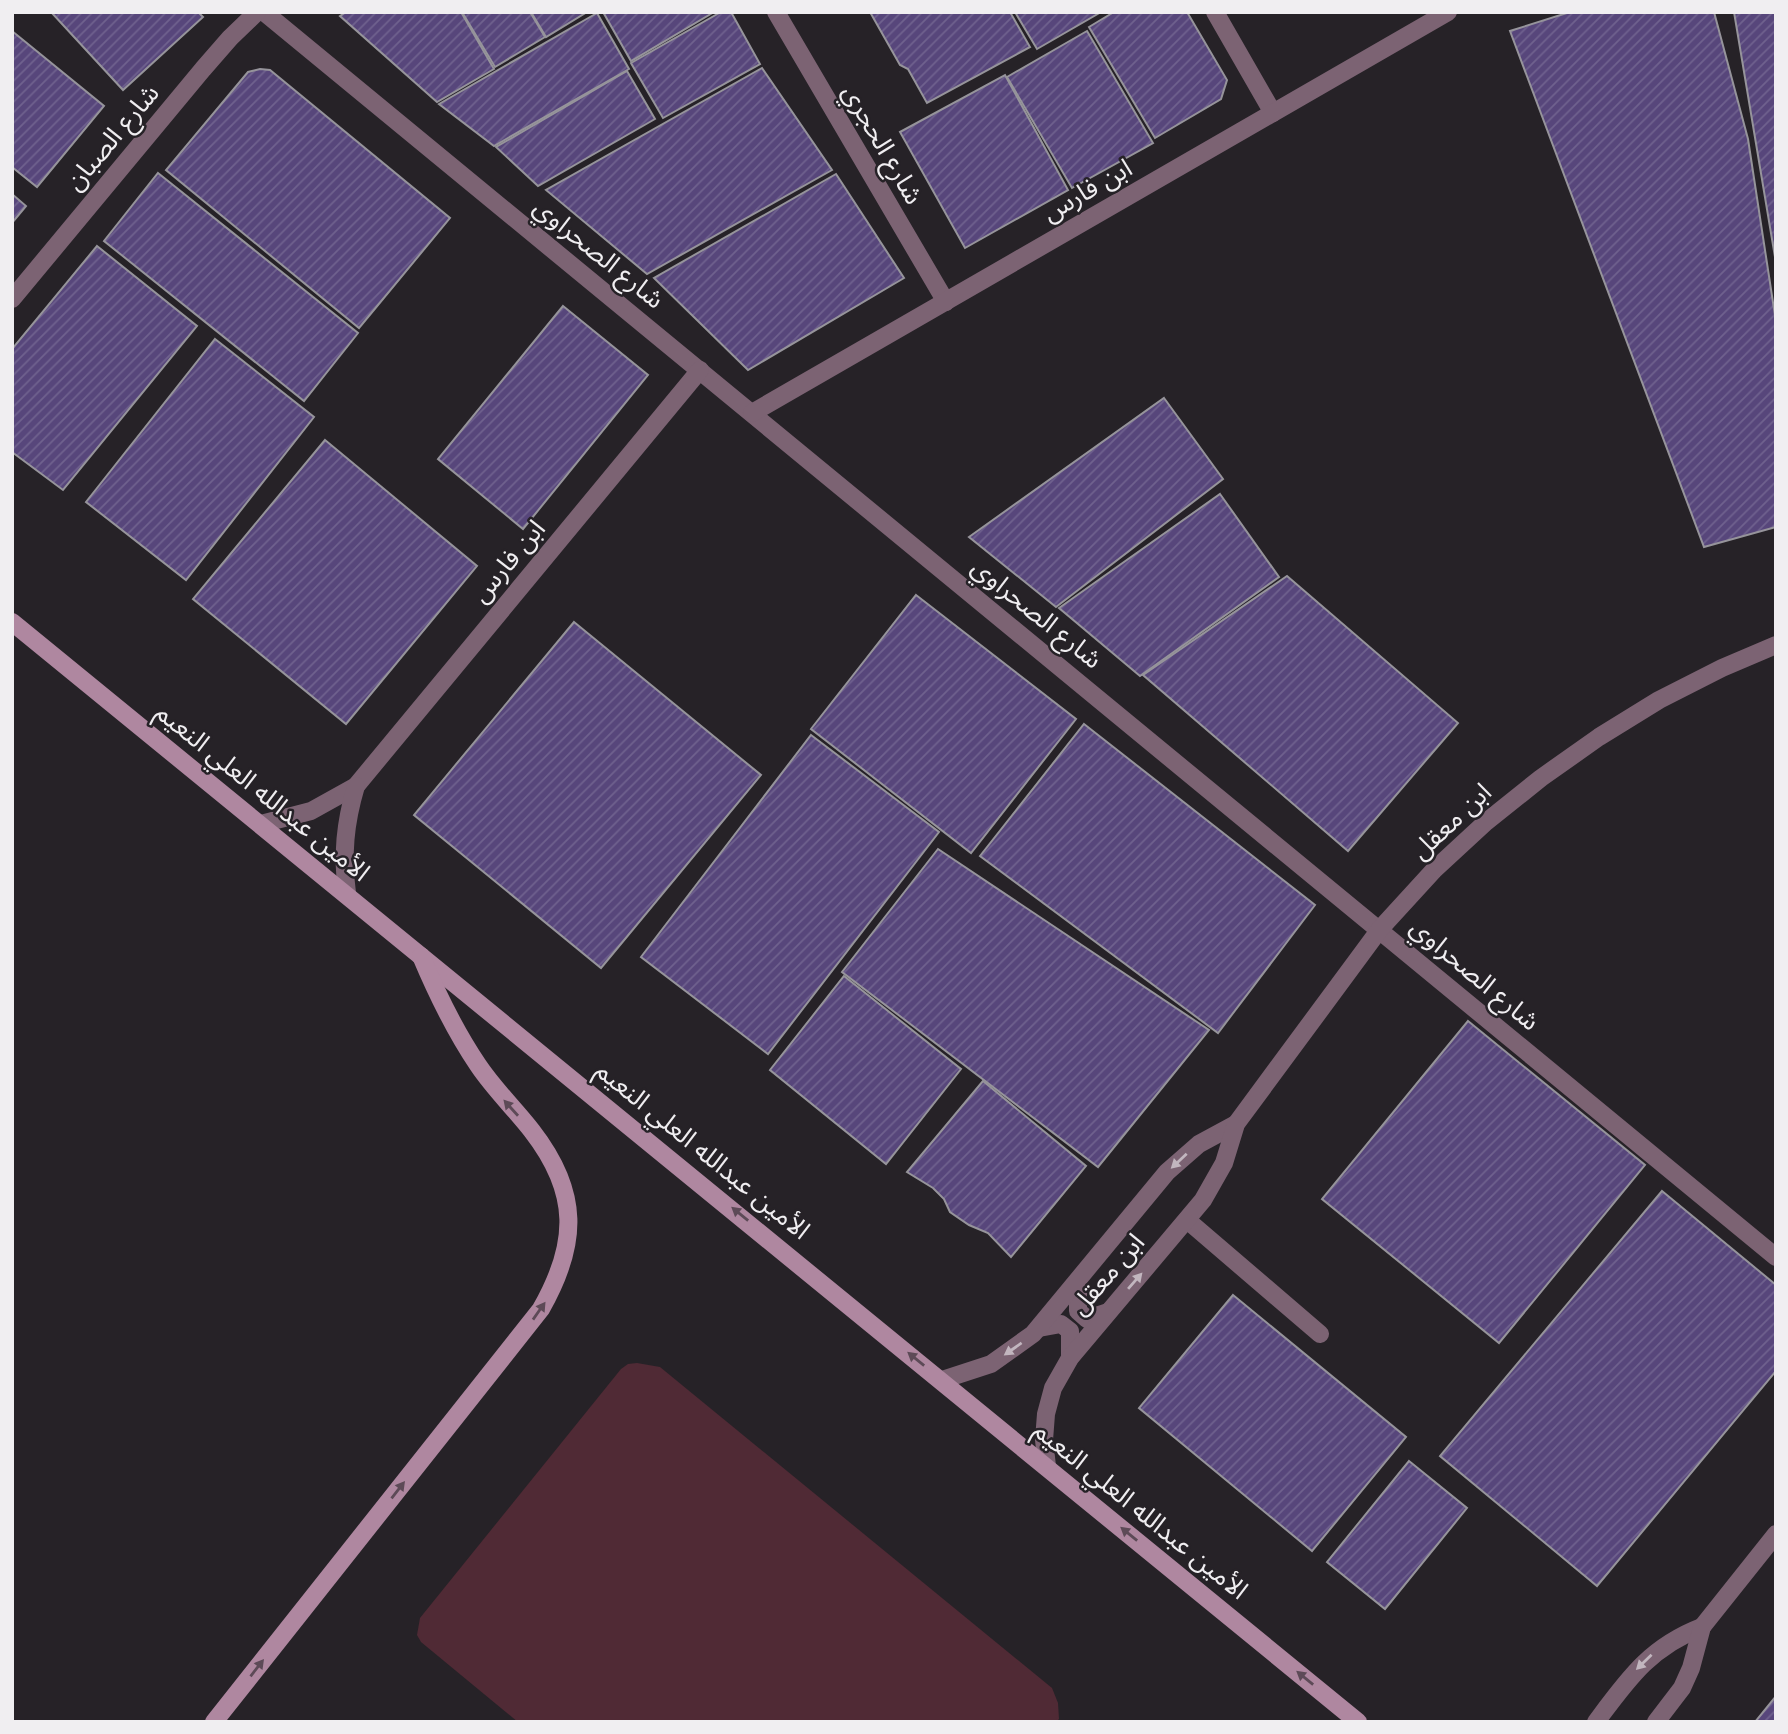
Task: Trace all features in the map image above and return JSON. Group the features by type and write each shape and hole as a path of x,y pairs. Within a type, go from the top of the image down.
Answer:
{"main road":[{"name":"الأمين عبدالله العلي النعيم","path":"12,622 347,893 1358,1722"},
{"path":"214,1722 541,1309 558,1279 567,1248 569,1217 563,1185 550,1156 478,1065 436,992 420,953"}],"street":[{"name":"شارع الصبان","path":"12,299 203,68 257,12"},
{"name":"شارع الصحراوي","path":"264,12 1776,1257"},
{"name":"شارع الحجري","path":"776,12 946,302"},
{"path":"1215,12 1273,113"},
{"name":"ابن فارس","path":"752,413 1448,12"},
{"name":"ابن فارس","path":"356,786 700,370"},
{"name":"ابن معقل","path":"1047,1466 1044,1440 1046,1414 1053,1388 1070,1358 1187,1220 1214,1182 1228,1154 1236,1124 1380,929 1443,862 1486,822 1541,778 1599,737 1660,700 1722,668 1776,645"},
{"path":"261,824 311,811 356,786"},
{"path":"347,893 343,866 344,839 356,786"},
{"name":"ابن معقل","path":"942,1380 991,1364 1039,1328 1167,1172 1199,1144 1236,1124"},
{"path":"1187,1220 1320,1334"},
{"path":"1078,1282 1078,1311 1087,1319 1110,1311"},
{"path":"1039,1328 1060,1324 1070,1331 1070,1358"},
{"path":"1656,1722 1682,1688 1691,1668 1702,1627 1776,1534"},
{"path":"1596,1722 1645,1660 1681,1635 1702,1627"}],"shaded area":[{"path":"628,1364 660,1367 1052,1688 1058,1703 1059,1719 1056,1722 518,1722 421,1642 417,1635 420,1618 621,1369"}],"building":[{"path":"51,12 198,12 203,17 123,90"},
{"path":"346,12 461,12 494,69 437,102 340,16"},
{"path":"462,12 530,12 545,37 495,67"},
{"path":"531,12 587,12 546,37"},
{"path":"603,12 714,12 631,61"},
{"path":"721,12 731,12 760,64 663,118 631,63"},
{"path":"870,12 1010,12 1030,47 927,103 908,69 900,65"},
{"path":"1015,12 1101,12 1037,49"},
{"path":"1114,12 1187,12 1227,80 1221,99 1155,138 1089,27"},
{"path":"1570,12 1714,12 1748,139 1776,322 1776,527 1704,547 1510,31"},
{"path":"1734,12 1776,12 1776,263"},
{"path":"597,13 629,69 494,146 439,104"},
{"path":"12,31 104,106 37,187 12,167"},
{"path":"1087,31 1153,143 1072,188 1007,77"},
{"path":"762,68 832,170 647,274 546,190"},
{"path":"270,70 450,218 359,328 166,170 248,72"},
{"path":"627,71 655,119 538,186 496,147"},
{"path":"1005,75 1068,190 965,248 900,132"},
{"path":"158,173 358,333 304,401 104,241"},
{"path":"836,174 904,278 748,370 654,278"},
{"path":"12,194 26,206 12,223"},
{"path":"97,246 197,326 63,490 12,452 12,349"},
{"path":"563,306 648,375 523,529 438,459"},
{"path":"215,339 314,417 186,580 86,502"},
{"path":"1164,398 1223,479 1056,607 969,537"},
{"path":"325,440 477,566 346,724 193,599"},
{"path":"1220,494 1279,577 1140,676 1059,608"},
{"path":"1287,576 1458,723 1348,851 1143,675"},
{"path":"916,595 1076,719 971,853 811,729"},
{"path":"574,622 761,775 601,968 414,815"},
{"path":"1084,724 1315,905 1218,1033 980,856"},
{"path":"811,735 939,832 768,1054 641,957"},
{"path":"938,849 1209,1030 1098,1167 842,972"},
{"path":"844,976 961,1069 886,1164 770,1070"},
{"path":"1468,1021 1645,1165 1499,1343 1322,1199"},
{"path":"983,1081 1086,1166 1011,1257 988,1233 969,1225 950,1212 944,1199 933,1188 907,1172"},
{"path":"1662,1191 1776,1285 1776,1371 1597,1586 1440,1456"},
{"path":"1233,1295 1406,1437 1312,1551 1139,1408"},
{"path":"1409,1461 1467,1508 1385,1609 1327,1562"},
{"path":"1776,1696 1776,1722 1755,1722"}]}
